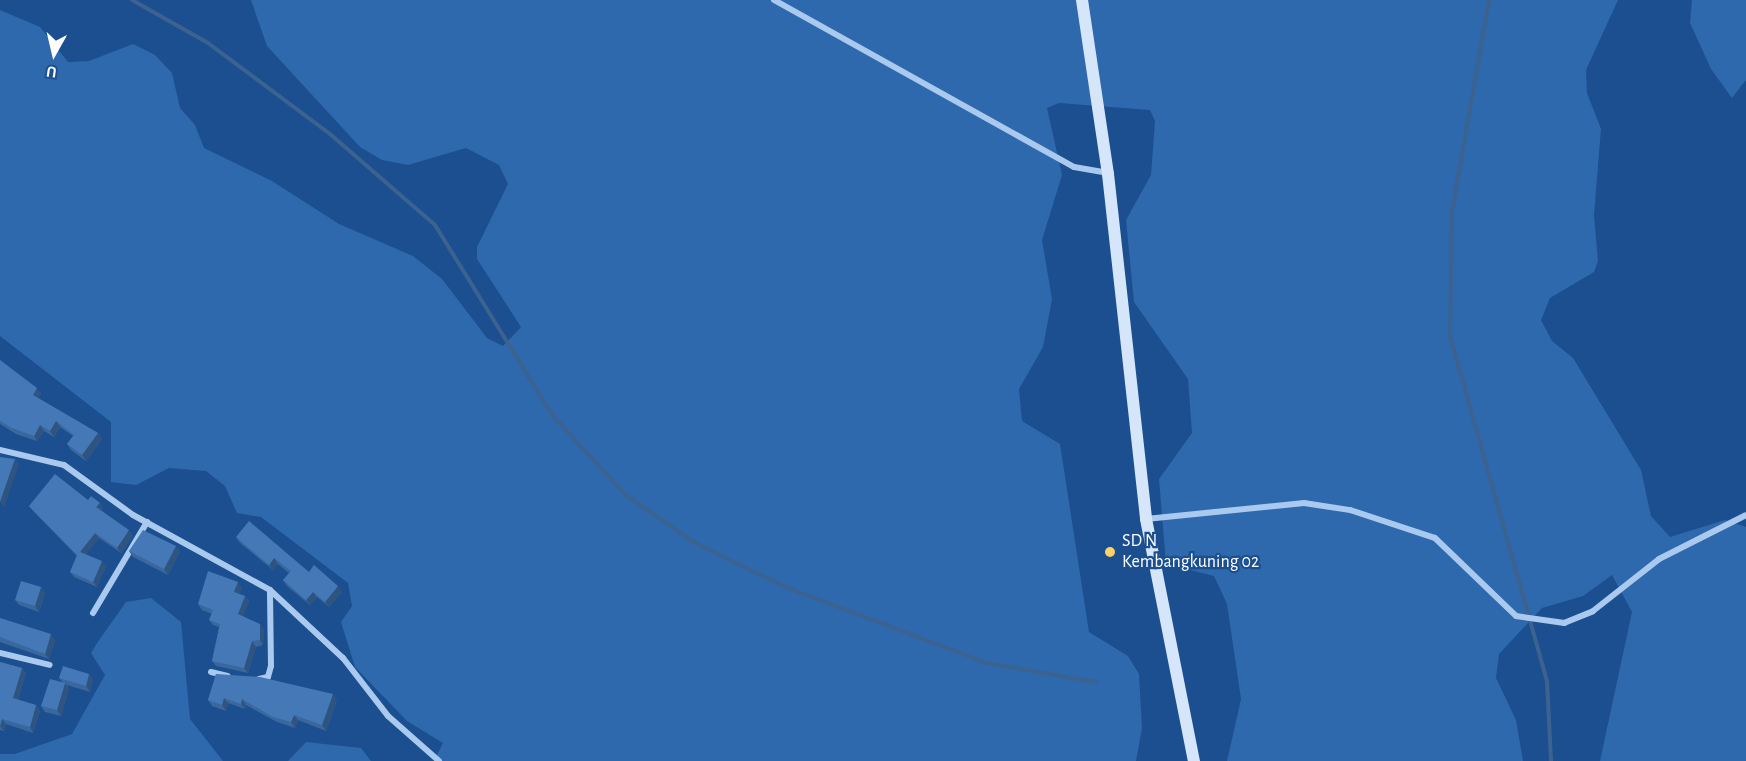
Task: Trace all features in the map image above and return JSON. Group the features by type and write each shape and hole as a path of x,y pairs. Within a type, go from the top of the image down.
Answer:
{"street":[{"path":"774,0 1074,167 1108,174"},
{"path":"1082,0 1108,174 1146,519 1194,761"},
{"path":"0,450 64,465 147,522 270,590 343,658 388,716 439,761"},
{"path":"1146,519 1304,503 1350,510 1435,538 1516,616 1554,622 1581,619 1659,559 1746,515"},
{"path":"93,613 147,522"},
{"path":"249,679 266,678 270,671 270,590"},
{"path":"0,653 50,665"},
{"path":"211,672 237,679"}],"shaded area":[{"path":"251,0 1618,0 1586,70 1587,93 1601,129 1594,215 1598,261 1594,272 1550,298 1541,320 1552,341 1573,358 1641,470 1651,516 1670,537 1725,520 1746,527 1746,761 1600,761 1632,612 1612,575 1583,596 1542,608 1499,654 1496,678 1516,720 1523,761 1227,761 1241,699 1227,604 1214,576 1166,564 1159,479 1192,433 1188,379 1134,302 1126,220 1151,175 1155,121 1150,110 1059,103 1047,108 1062,175 1042,240 1052,299 1043,347 1019,389 1022,421 1060,444 1089,632 1128,656 1139,674 1142,728 1136,761 434,761 443,743 407,721 355,667 341,622 352,606 348,583 261,517 237,513 225,486 206,471 169,468 136,485 111,482 111,422 0,336 0,10 40,27 68,62 89,61 133,44 155,55 172,73 180,108 195,125 204,148 272,181 339,224 413,256 442,279 487,338 503,346 521,327 477,259 477,247 508,184 499,165 466,148 408,165 382,160 360,147 267,46"},
{"path":"1692,0 1746,0 1746,80 1732,98 1711,69 1690,23"},
{"path":"151,598 181,622 190,719 223,761 0,761 0,754 15,754 72,734 105,675 91,653 126,602"},
{"path":"306,742 361,748 371,761 288,761"}],"building":[{"path":"0,360 37,388 33,395 98,433 82,455 67,444 74,435 56,421 50,431 40,425 34,436 0,421"},
{"path":"0,457 15,459 0,502"},
{"path":"55,474 88,500 91,496 100,503 96,507 129,530 117,548 95,533 80,552 102,561 93,582 70,572 77,555 29,506"},
{"path":"249,521 309,572 314,565 338,586 325,602 313,592 306,600 283,580 291,571 274,558 269,565 236,537"},
{"path":"143,530 176,546 164,569 129,551"},
{"path":"208,571 238,582 234,592 245,596 238,614 260,624 260,640 252,641 244,668 212,661 220,624 209,620 213,610 198,604"},
{"path":"21,581 41,587 35,606 15,600"},
{"path":"0,618 51,634 45,654 0,637"},
{"path":"0,662 22,668 13,698 36,705 30,727 2,719 0,726"},
{"path":"63,666 89,674 86,686 59,678"},
{"path":"216,674 260,677 333,694 322,725 294,715 291,722 273,717 242,699 241,704 224,698 222,705 208,700"},
{"path":"50,679 65,683 57,710 41,706"}],"waterway":[{"path":"132,0 208,43 330,134 435,225 553,416 626,495 695,543 788,588 986,663 1096,682"},
{"path":"1489,0 1452,213 1450,336 1547,681 1551,761"}],"place":[{"name":"SD N Kembangkuning 02","path":"1110,552"}]}
